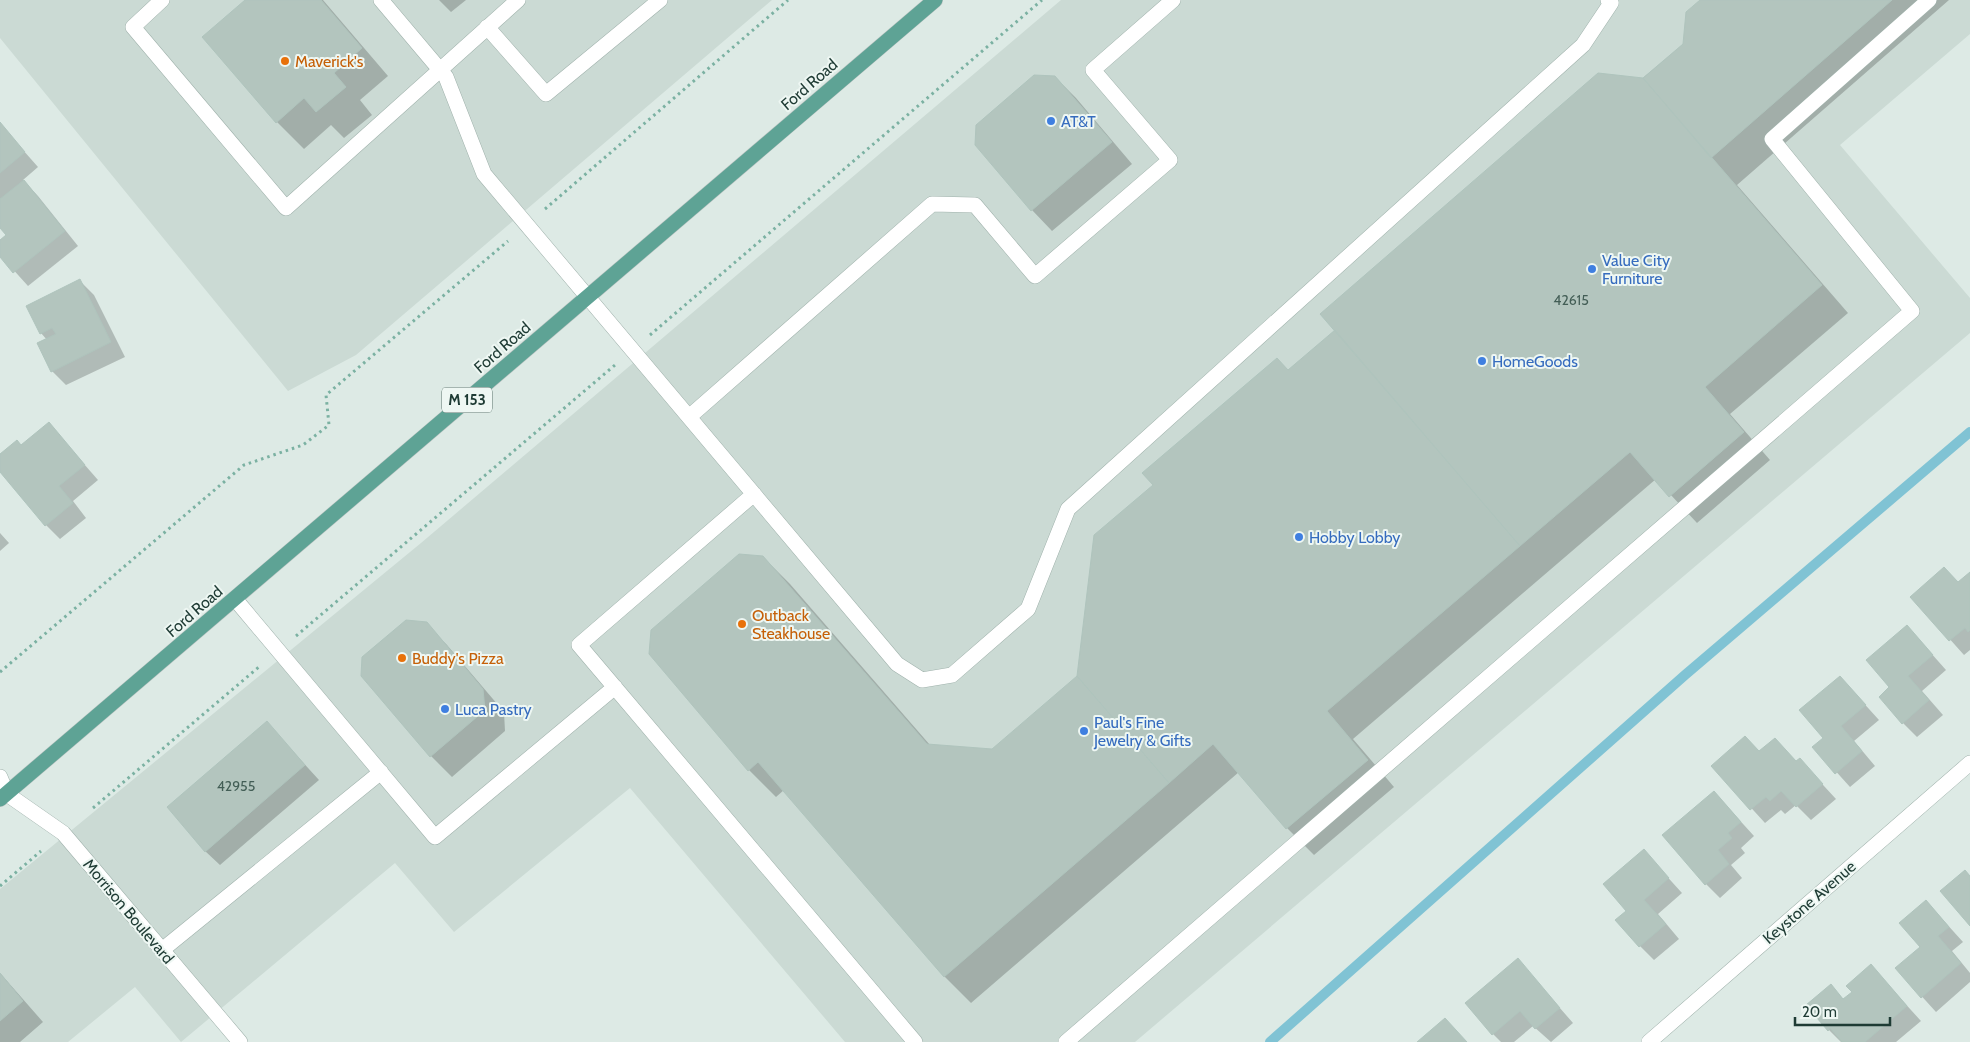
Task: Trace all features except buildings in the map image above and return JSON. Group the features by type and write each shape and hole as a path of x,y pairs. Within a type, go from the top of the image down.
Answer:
{"main road":[{"name":"Ford Road","path":"2,795 235,599 935,0"}],"street":[{"path":"162,0 133,26 286,208 518,0"},
{"path":"381,0 446,77 484,174 897,664 922,680 952,675 1028,609 1068,509 1583,44 1611,1"},
{"path":"488,27 546,94 660,0"},
{"path":"689,417 932,204 975,205 1036,276 1170,160 1093,70 1173,0"},
{"path":"1066,1042 1912,311 1772,139 1928,0"},
{"path":"754,494 579,645 915,1042"},
{"path":"235,599 435,836 615,687"},
{"name":"Keystone Avenue","path":"1649,1042 1970,763"},
{"path":"162,950 381,772"},
{"path":"0,777 2,795"},
{"name":"Morrison Boulevard","path":"2,795 63,833 240,1042"}],"path":[{"path":"545,210 788,0"},
{"path":"92,808 633,350 1042,0"},
{"path":"0,672 244,465 304,445 329,425 326,395 500,248"},
{"path":"0,886 41,851"}],"shaded area":[{"path":"0,0 772,0 356,355 288,391 0,38"},
{"path":"1061,0 1970,0 1970,34 1840,145 1970,298 1970,333 1135,1042 845,1042 630,788 454,932 395,863 181,1042 135,987 68,1042 0,1042 0,889 421,543"}],"waterway":[{"path":"1270,1042 1685,675 1970,432"}],"place":[{"name":"Maverick's","path":"285,61"},
{"name":"AT&T","path":"1051,121"},
{"name":"Value City Furniture","path":"1592,269"},
{"name":"HomeGoods","path":"1482,361"},
{"name":"Hobby Lobby","path":"1299,537"},
{"name":"Outback Steakhouse","path":"742,624"},
{"name":"Buddy's Pizza","path":"402,658"},
{"name":"Luca Pastry","path":"445,709"},
{"name":"Paul's Fine Jewelry & Gifts","path":"1084,731"}]}
